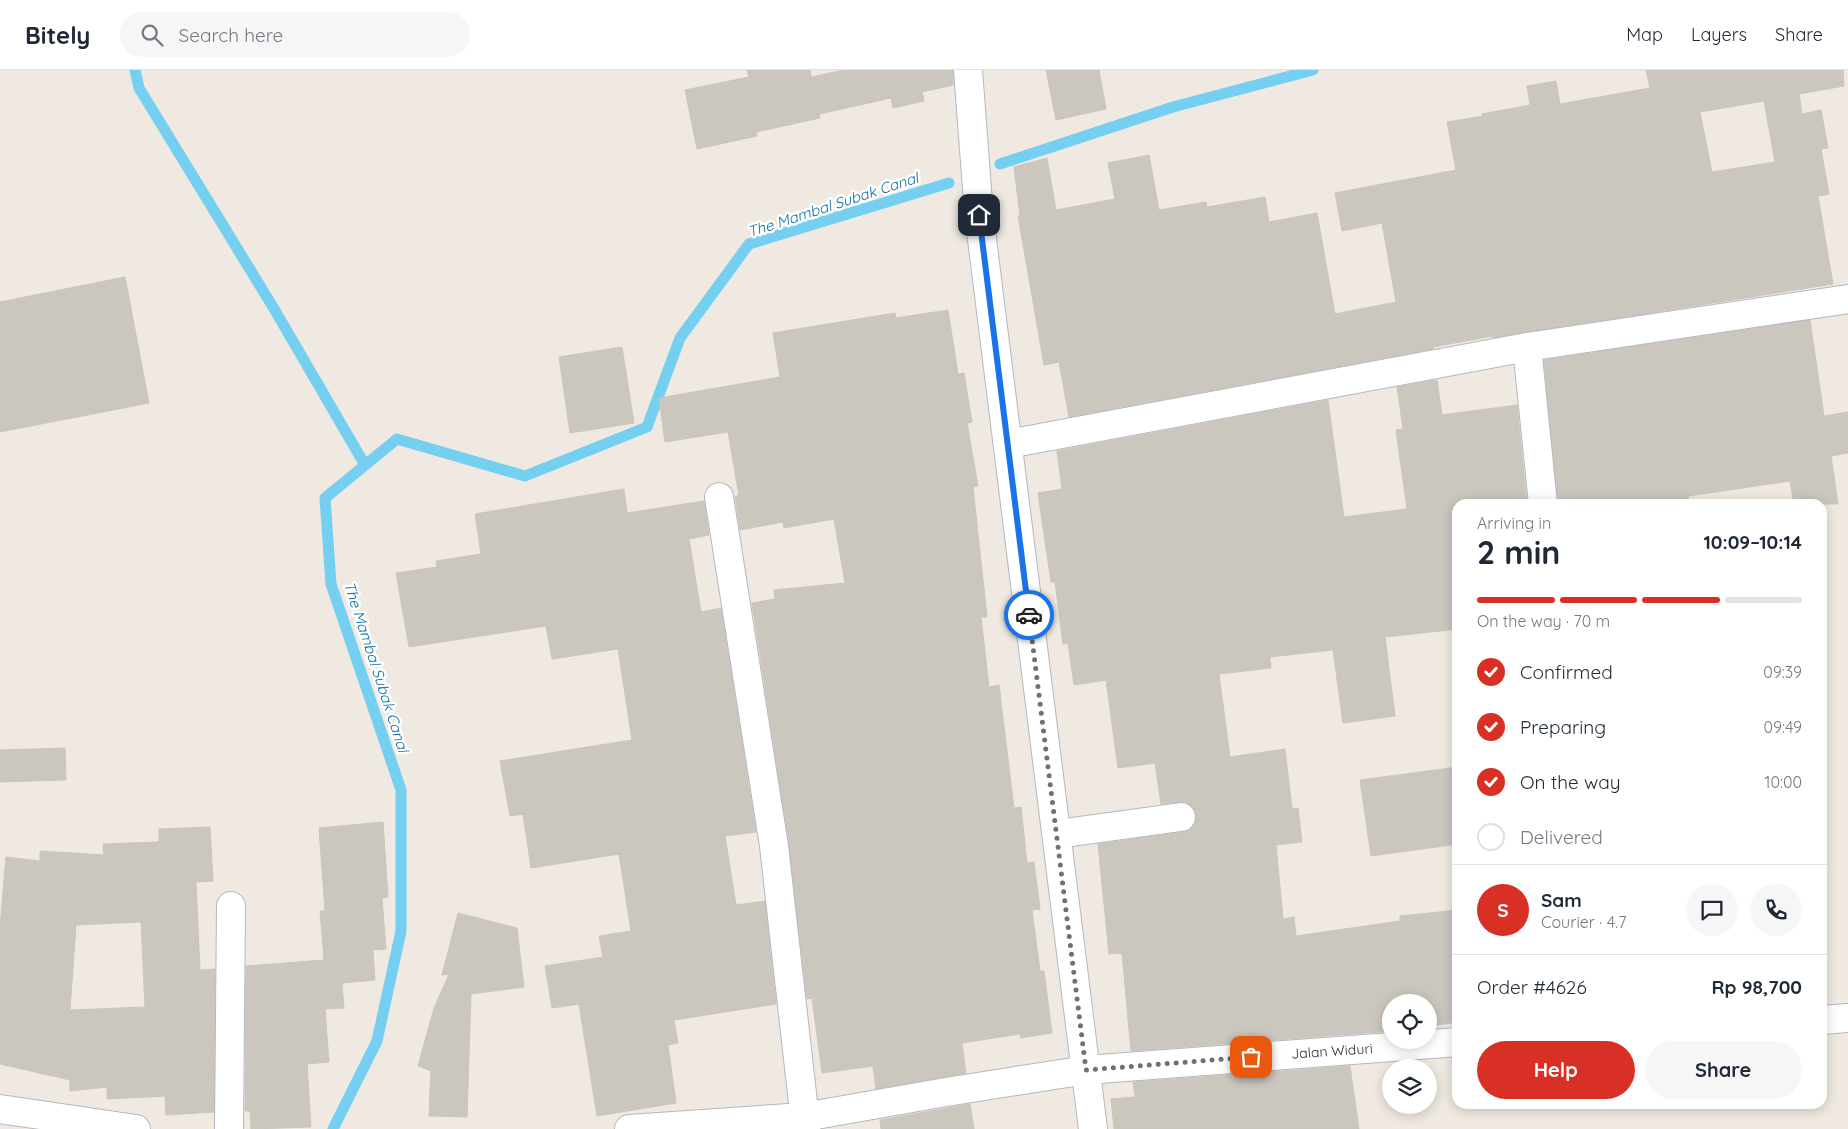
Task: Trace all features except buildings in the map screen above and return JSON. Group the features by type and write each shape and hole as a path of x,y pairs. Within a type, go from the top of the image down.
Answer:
{"street":[{"path":"968,70 979,215 1093,1129"},
{"path":"1008,444 1527,347 1848,299"},
{"path":"1527,347 1542,499"},
{"path":"719,497 774,846 805,1123"},
{"path":"1057,834 1181,817"},
{"path":"229,1129 231,906"},
{"path":"1827,1020 1848,1018"},
{"name":"Jalan Widuri","path":"628,1129 805,1123 946,1092 1086,1070 1452,1042"},
{"path":"0,1109 136,1129"}],"waterway":[{"path":"135,70 139,88 273,307 365,465"},
{"name":"The Mambal Subak Canal","path":"1000,164 1173,107 1313,70"},
{"name":"The Mambal Subak Canal","path":"333,1129 377,1041 401,931 401,790 331,584 325,498 397,439 525,476 647,427 680,338 749,244 949,183"}],"way so far":[{"path":"1029,615 1086,1070 1251,1057"}],"route":[{"path":"979,215 1029,615"}]}
